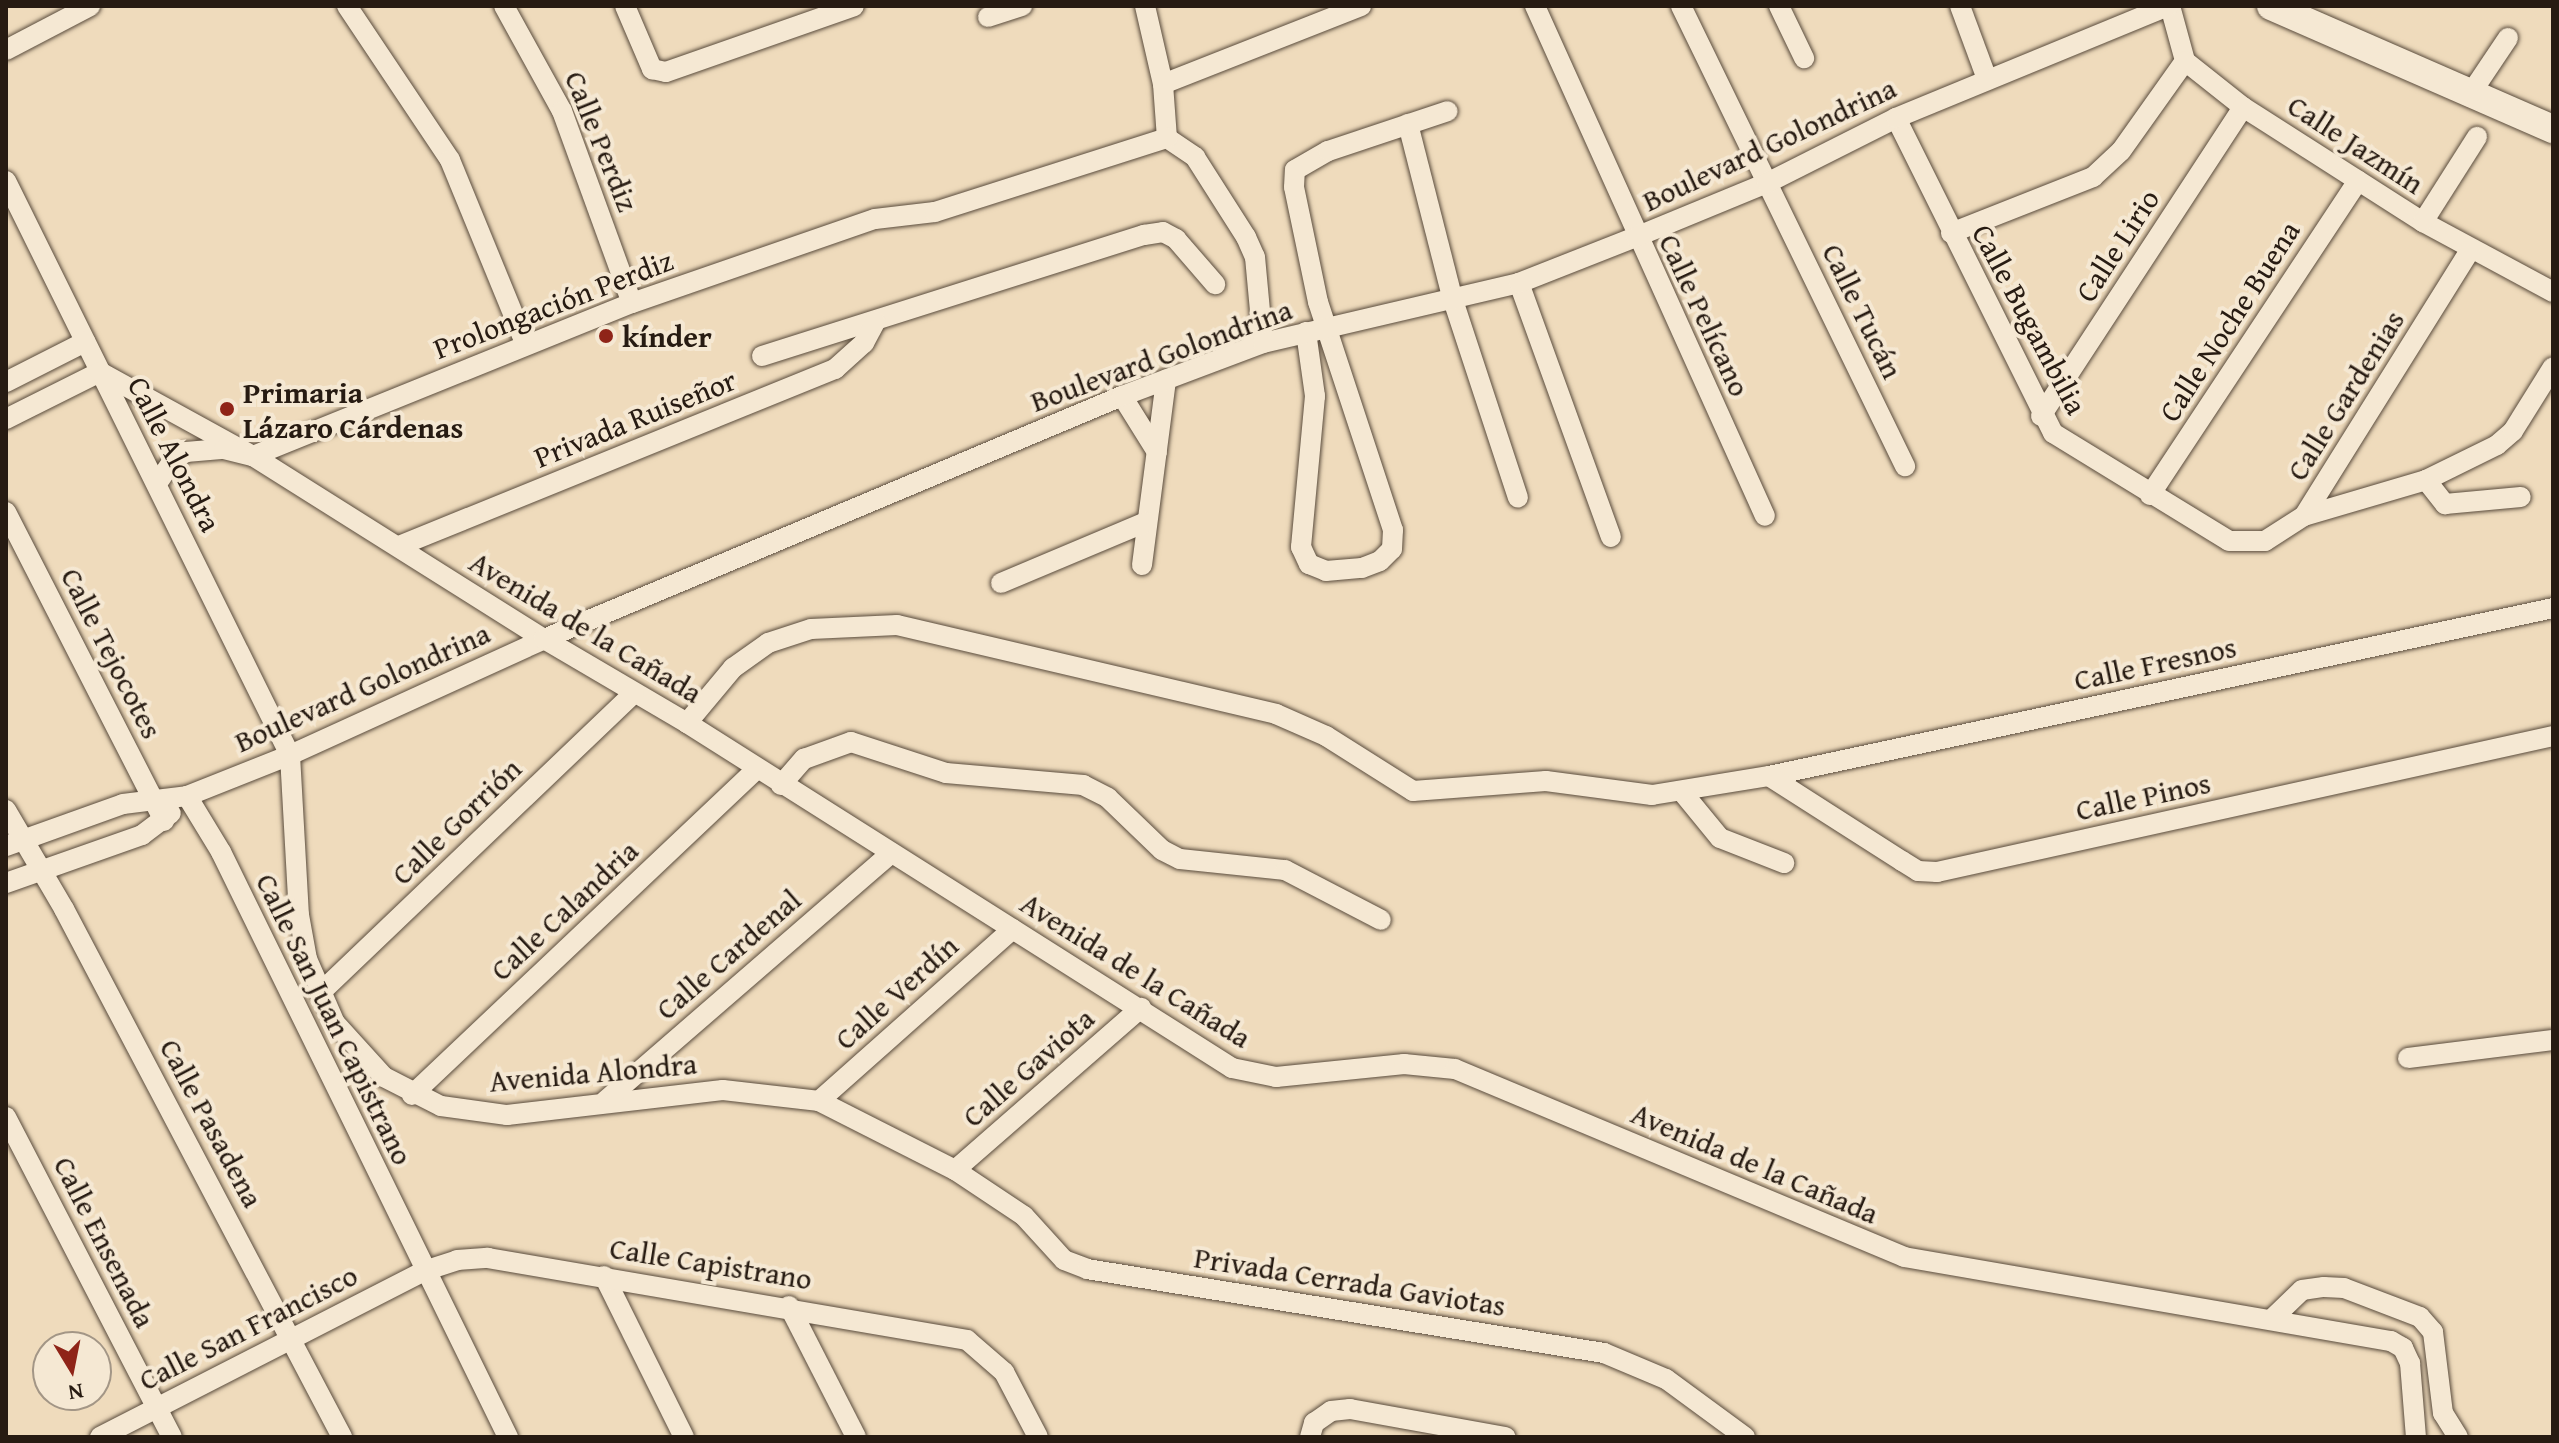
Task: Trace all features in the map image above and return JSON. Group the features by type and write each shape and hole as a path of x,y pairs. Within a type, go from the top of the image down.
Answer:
{"street":[{"path":"6,50 90,6"},
{"path":"347,6 450,160 525,343"},
{"name":"Calle Perdiz","path":"504,6 562,111 632,303"},
{"path":"625,6 652,69 666,72 854,6"},
{"path":"988,17 1022,6"},
{"path":"1145,6 1163,84 1166,131 1195,157 1246,237 1255,257 1263,343"},
{"path":"1163,84 1332,11 1361,6"},
{"name":"Calle Pelícano","path":"1535,6 1636,237 1765,516"},
{"name":"Calle Tucán","path":"1681,6 1905,466"},
{"path":"1779,6 1804,58"},
{"path":"1960,6 1987,79"},
{"path":"1951,233 2093,177 2121,151 2185,61 2169,6"},
{"name":"Boulevard Golondrina","path":"14,843 153,797 187,796 290,755 544,639 1122,396 1263,343 1519,283 1767,183 1896,118 2169,6"},
{"path":"2271,6 2469,96 2553,129"},
{"path":"2469,96 2508,38"},
{"name":"Calle Jazmín","path":"2185,61 2243,107 2423,222 2552,289"},
{"name":"Calle Lirio","path":"2041,416 2243,107"},
{"path":"1316,330 1393,530 1392,549 1380,561 1362,568 1326,571 1309,564 1301,547 1315,396 1316,330 1294,187 1295,170 1308,159 1448,111"},
{"name":"Calle Bugambilia","path":"1896,118 2041,416 2066,445 2229,541 2246,544"},
{"path":"1408,124 1453,300 1518,498"},
{"name":"Prolongación Perdiz","path":"253,456 525,343 632,303 893,215 935,212 1166,131"},
{"path":"2423,222 2477,137"},
{"name":"Calle Alondra","path":"6,181 158,482 290,755"},
{"name":"Calle Noche Buena","path":"2150,495 2358,181"},
{"path":"762,356 1163,232 1215,284"},
{"name":"Calle Gardenias","path":"2246,544 2273,537 2304,516 2471,249"},
{"path":"1519,283 1611,537"},
{"name":"Privada Ruiseñor","path":"399,546 835,369 864,343 875,322"},
{"path":"6,382 85,342"},
{"path":"2304,516 2426,480 2513,431 2553,367"},
{"path":"6,419 100,372"},
{"name":"Avenida de la Cañada","path":"100,372 253,456 544,639 687,723 756,770 1141,1008 1212,1056 1253,1076 1404,1064 1455,1069 1904,1257 2273,1318 2391,1341 2403,1348 2410,1363 2416,1392 2416,1437"},
{"path":"1142,565 1166,380"},
{"path":"1122,396 1157,452"},
{"path":"158,482 174,459 186,452 224,449 253,456"},
{"path":"2426,480 2445,504 2521,497"},
{"name":"Calle Tejocotes","path":"6,512 164,821"},
{"path":"1001,583 1146,522"},
{"name":"Calle Fresnos","path":"687,723 733,668 768,643 811,629 897,625 1276,714 1326,736 1413,791 1546,781 1652,795 1683,793 1769,776 2553,608"},
{"name":"Calle Gorrión","path":"320,993 634,693"},
{"name":"Calle Pinos","path":"1769,776 1918,871 1937,872 2553,736"},
{"path":"781,785 804,759 851,742 946,773 1083,785 1108,798 1162,850 1180,859 1285,870 1381,920"},
{"name":"Avenida Alondra","path":"290,755 299,915 320,993 356,1051 412,1095 469,1112 507,1115 605,1101 723,1090 819,1101 955,1170"},
{"name":"Calle Calandria","path":"412,1095 756,770"},
{"path":"1683,793 1720,838 1784,863"},
{"name":"Boulevard Golondrina","path":"6,883 142,835 164,821 187,796"},
{"name":"Calle San Juan Capistrano","path":"187,796 227,865 508,1437"},
{"name":"Calle Pasadena","path":"6,810 14,843 42,871 293,1338 342,1437"},
{"name":"Calle Cardenal","path":"605,1101 891,853"},
{"name":"Calle Verdín","path":"819,1101 1013,929"},
{"name":"Calle Gaviota","path":"955,1170 1141,1008"},
{"path":"2408,1058 2553,1040"},
{"name":"Calle Ensenada","path":"6,1117 172,1437"},
{"name":"Privada Cerrada Gaviotas","path":"955,1170 1024,1216 1064,1260 1087,1269 1604,1353 1666,1379 1745,1437"},
{"name":"Calle Capistrano","path":"424,1271 488,1258 942,1334 986,1352 1004,1372 1038,1437"},
{"name":"Calle San Francisco","path":"100,1437 424,1271"},
{"path":"604,1276 684,1437"},
{"path":"2273,1318 2302,1290 2324,1287 2400,1307 2420,1317 2433,1332 2439,1353 2438,1390 2443,1413 2458,1437"},
{"path":"789,1306 856,1437"},
{"path":"2416,1392 2438,1390"},
{"path":"1312,1430 1331,1411 1350,1409 1505,1437"}],"place":[{"name":"kínder","path":"606,336"},
{"name":"Primaria Lázaro Cárdenas","path":"227,409"}]}
